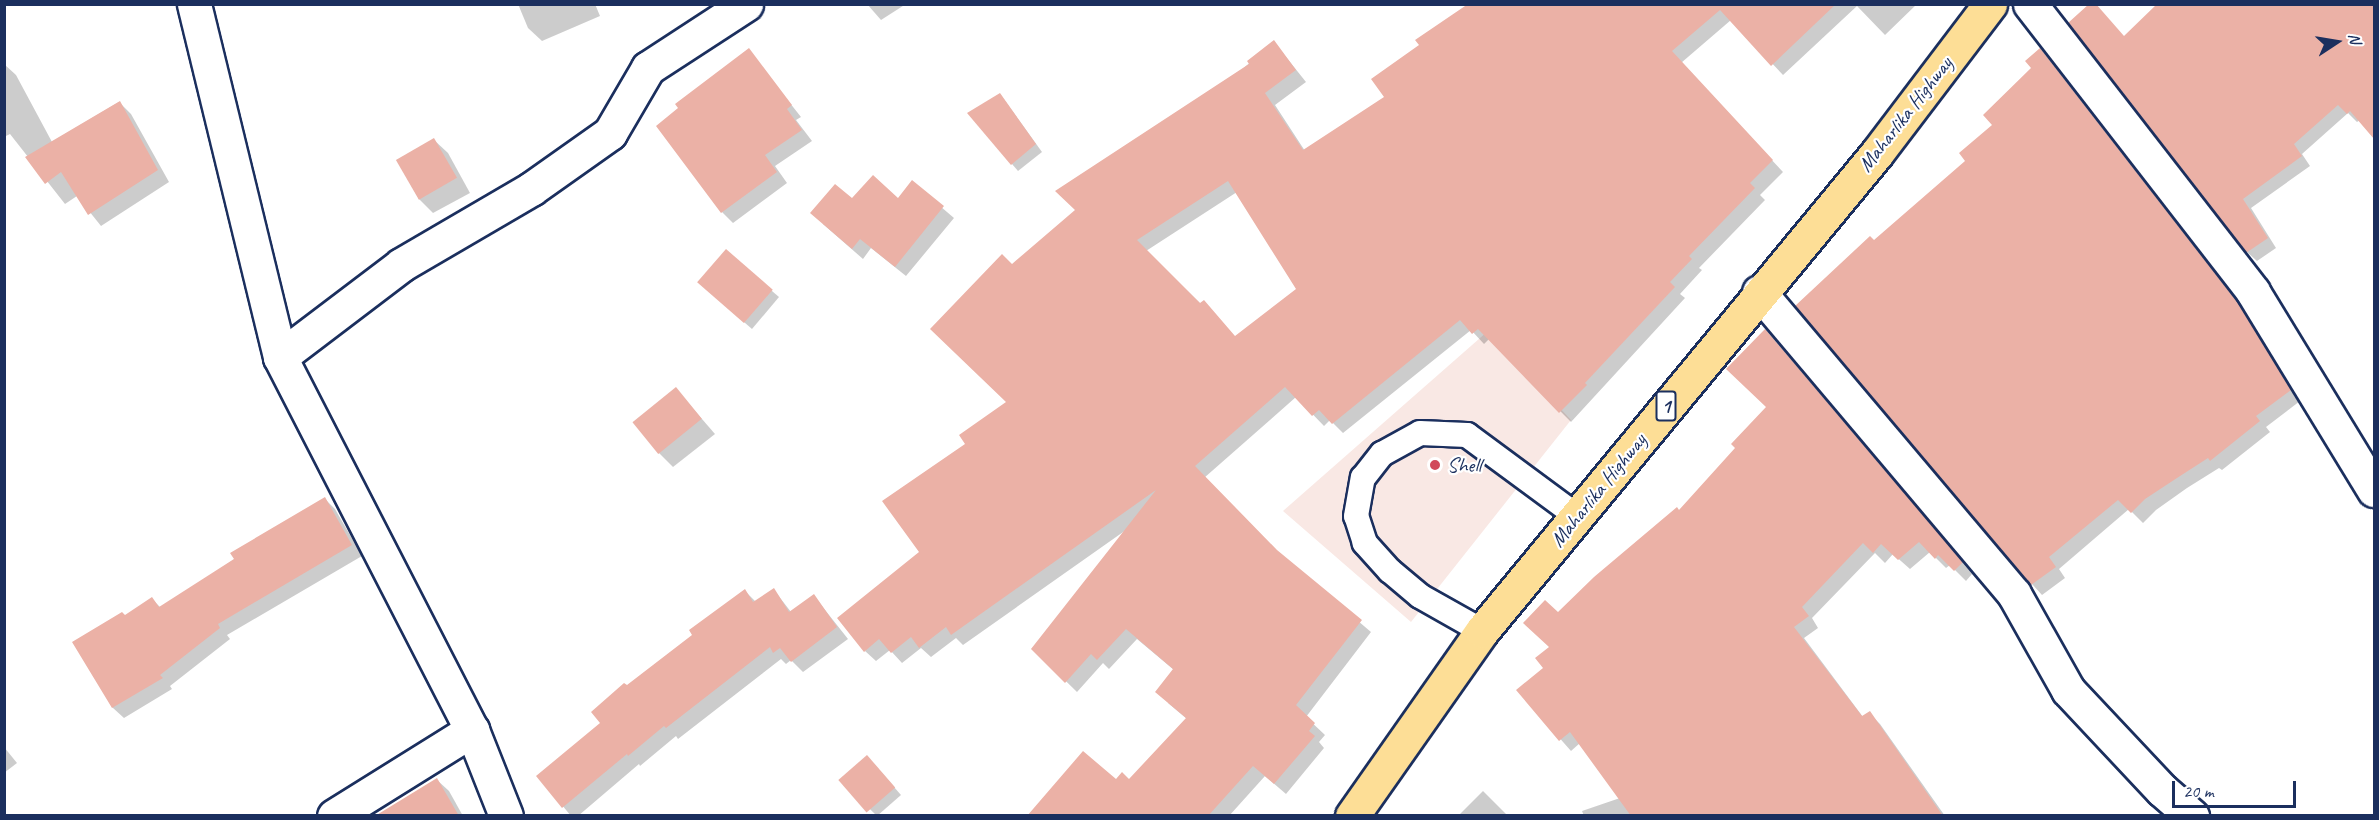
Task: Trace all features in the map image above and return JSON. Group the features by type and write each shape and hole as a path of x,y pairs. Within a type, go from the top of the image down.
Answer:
{"highway":[{"name":"Maharlika Highway","path":"1352,816 1482,631 1877,153 1990,4"}],"street":[{"path":"194,4 280,357 472,730 506,816"},
{"path":"280,357 401,265 531,189 610,134 648,68 746,4"},
{"path":"2030,4 2253,292 2374,490"},
{"path":"1760,292 2013,594 2068,690 2162,790 2192,816"},
{"path":"334,816 472,730"}],"lane":[{"path":"1482,631 1420,596 1390,571 1365,543 1356,516 1364,478 1382,454 1420,433 1467,435 1577,516"}],"shaded area":[{"name":"Shell","path":"1488,331 1571,420 1411,622 1283,511"}],"building":[{"path":"1468,4 1836,4 1771,66 1720,10 1672,51 1773,160 1750,183 1755,188 1689,256 1692,259 1670,282 1675,287 1559,413 1478,329 1472,334 1460,320 1332,424 1319,410 1312,416 1285,387 1195,466 1277,550 1362,620 1296,705 1315,723 1309,731 1315,736 1274,784 1253,766 1208,816 1027,816 1083,751 1116,779 1122,772 1129,779 1186,718 1155,692 1173,669 1126,629 1097,660 1091,654 1065,683 1031,649 1156,490 951,635 946,627 919,648 911,637 891,653 879,639 864,652 837,618 919,552 882,501 965,444 959,435 1006,402 930,329 1002,254 1012,264 1075,210 1055,191 1249,64 1247,61 1274,40 1296,70 1265,93 1303,150 1384,97 1371,79 1419,45 1415,40","holes":["1228,181 1296,289 1235,336 1204,300 1200,303 1137,240"]},
{"path":"2089,4 2096,4 2124,36 2157,4 2374,4 2374,139 2350,111 2347,114 2338,105 2294,144 2302,156 2243,199 2268,238 2246,253 2068,23"},
{"path":"749,48 792,105 787,109 802,130 765,155 777,172 721,213 656,126 678,108 675,104"},
{"path":"2040,48 2238,303 2291,390 2256,416 2260,421 2210,461 2208,458 2145,499 2131,513 2118,500 2049,557 2056,567 2031,585 1795,306 1870,236 1874,240 1965,161 1959,153 1992,125 1983,115 2031,68 2025,61"},
{"path":"1000,93 1036,144 1011,165 967,113"},
{"path":"120,101 158,170 88,215 61,172 45,184 25,157"},
{"path":"434,138 457,178 419,200 396,160"},
{"path":"873,175 898,198 912,180 944,206 895,267 860,239 852,249 810,213 835,184 852,198"},
{"path":"726,249 773,290 744,323 697,282"},
{"path":"1765,329 1963,562 1954,571 1938,555 1935,559 1919,542 1898,560 1881,544 1873,553 1863,543 1802,607 1809,616 1794,627 1862,716 1870,711 1943,816 1631,816 1570,732 1559,741 1516,690 1543,668 1535,658 1549,647 1523,623 1545,600 1558,612 1594,577 1677,507 1679,510 1735,448 1731,444 1766,407 1726,369"},
{"path":"676,387 702,419 658,454 632,422"},
{"path":"325,497 352,545 218,624 220,628 160,675 163,678 112,708 72,642 122,612 125,615 152,597 159,607 234,559 230,553"},
{"path":"774,588 789,612 814,594 837,627 791,662 780,648 773,653 770,647 666,728 664,726 628,756 627,754 562,808 536,776 600,723 591,712 624,683 627,685 692,635 689,630 745,589 753,602"},
{"path":"867,755 895,787 867,812 838,780"},
{"path":"437,778 459,816 375,816"}],"place":[{"name":"Shell","path":"1435,465"}]}
